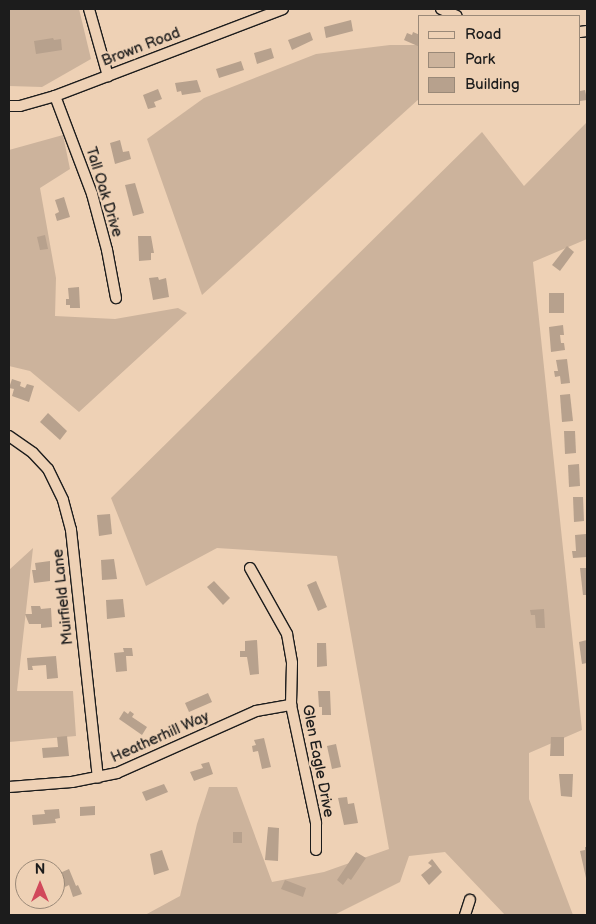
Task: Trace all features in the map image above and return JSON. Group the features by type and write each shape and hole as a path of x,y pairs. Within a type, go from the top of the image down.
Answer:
{"street":[{"path":"89,9 108,76"},
{"name":"Brown Road","path":"9,106 55,96 283,9"},
{"path":"442,9 455,15"},
{"name":"Tall Oak Drive","path":"55,96 92,194 107,250 116,298"},
{"name":"Muirfield Lane","path":"9,436 33,453 48,469 63,500 72,530 98,778"},
{"name":"Glen Eagle Drive","path":"250,568 286,634 292,663 291,705 316,823 316,850"},
{"name":"Heatherhill Way","path":"9,787 98,778 129,769 256,711 291,705"},
{"path":"465,915 470,900"}],"green space":[{"path":"9,9 79,9 91,59 42,87 9,86"},
{"path":"390,45 418,45 418,100 202,295 147,139 204,98 316,54"},
{"path":"587,122 587,239 533,262 582,730 529,753 529,799 573,915 505,915 445,852 409,856 400,882 334,915 145,915 180,896 197,824 209,787 237,787 272,882 324,872 389,849 337,556 217,548 146,586 111,498 482,132 524,186"},
{"path":"63,135 70,169 40,188 56,278 55,316 115,319 178,308 187,313 79,412 30,371 9,366 9,150"},
{"path":"33,548 17,691 73,691 76,736 9,742 9,570"}],"building":[{"path":"351,20 353,31 326,38 324,27"},
{"path":"310,32 313,40 292,50 288,40"},
{"path":"413,32 418,34 418,46 404,40 407,33 412,35"},
{"path":"53,38 54,40 61,39 62,50 36,54 34,41"},
{"path":"271,48 274,58 257,64 254,53"},
{"path":"241,61 244,70 219,78 216,69"},
{"path":"197,80 201,92 182,95 181,91 177,92 175,83"},
{"path":"158,89 162,99 154,102 156,107 148,109 143,95"},
{"path":"585,90 587,100 581,101 581,91"},
{"path":"120,140 123,152 129,151 131,159 115,164 110,143"},
{"path":"135,183 144,213 133,216 125,185"},
{"path":"64,197 70,217 57,221 55,214 59,212 55,200"},
{"path":"45,235 48,249 40,250 37,237"},
{"path":"138,236 151,236 154,253 151,253 151,260 139,261"},
{"path":"567,246 574,252 560,271 552,265"},
{"path":"158,277 159,280 166,278 169,297 153,300 149,278"},
{"path":"79,287 80,308 70,308 70,305 66,305 66,299 69,299 68,288"},
{"path":"549,293 564,293 564,313 549,313"},
{"path":"563,325 564,335 560,335 561,343 564,343 565,350 551,352 549,327"},
{"path":"567,359 570,383 561,384 560,376 555,377 554,371 558,371 556,360"},
{"path":"12,379 21,382 20,386 25,388 27,384 34,386 29,402 12,396 14,389 9,388"},
{"path":"570,394 573,421 562,422 560,395"},
{"path":"48,413 67,431 60,440 40,422"},
{"path":"564,431 575,431 576,453 565,454"},
{"path":"579,464 580,486 569,487 568,465"},
{"path":"573,497 583,497 584,521 574,522"},
{"path":"110,514 112,534 99,536 97,515"},
{"path":"586,534 587,557 573,558 572,551 576,551 575,535"},
{"path":"114,559 117,579 102,580 101,560"},
{"path":"50,561 50,581 34,583 32,570 36,570 35,563"},
{"path":"580,568 587,568 587,595 583,595"},
{"path":"214,581 230,598 223,605 207,587"},
{"path":"316,581 327,607 318,611 307,585"},
{"path":"123,599 125,617 107,619 106,600"},
{"path":"31,606 40,606 41,609 51,608 52,627 41,628 41,624 29,624 25,614 32,614"},
{"path":"544,609 545,628 536,628 535,615 531,615 530,610"},
{"path":"257,640 259,674 250,675 247,657 240,657 240,651 245,651 245,641"},
{"path":"587,640 587,663 582,664 579,642"},
{"path":"317,643 326,643 327,666 317,667"},
{"path":"123,648 132,648 133,656 126,656 127,671 116,672 114,653 124,652"},
{"path":"56,656 58,678 47,679 46,665 32,666 33,670 28,670 27,658"},
{"path":"318,691 330,691 331,715 322,715 322,707 319,707"},
{"path":"208,693 212,702 189,712 185,703"},
{"path":"124,711 128,714 130,711 134,714 132,717 147,727 142,735 119,719"},
{"path":"67,736 69,756 43,758 42,748 58,747 57,737"},
{"path":"551,737 564,737 564,756 550,756"},
{"path":"264,738 271,767 262,769 258,751 253,752 252,746 256,745 254,740"},
{"path":"336,744 341,767 332,769 327,746"},
{"path":"209,762 213,774 194,781 190,772 203,768 201,764"},
{"path":"559,774 573,774 572,797 561,796"},
{"path":"164,784 168,792 146,801 142,792"},
{"path":"347,797 348,804 354,803 358,823 344,825 338,798"},
{"path":"95,806 95,815 80,816 80,807"},
{"path":"59,809 60,818 55,819 56,823 33,825 32,815 45,814 44,810"},
{"path":"268,827 279,828 278,861 265,860"},
{"path":"233,832 242,832 242,843 233,843"},
{"path":"585,847 587,847 586,878 580,851 585,850"},
{"path":"162,850 169,870 154,875 150,854"},
{"path":"356,852 366,858 351,880 348,878 343,885 337,880"},
{"path":"432,859 442,872 429,885 421,875 432,866 428,863"},
{"path":"69,869 76,886 78,885 82,894 73,897 69,885 65,887 65,871"},
{"path":"285,880 306,888 303,897 281,889"}]}
